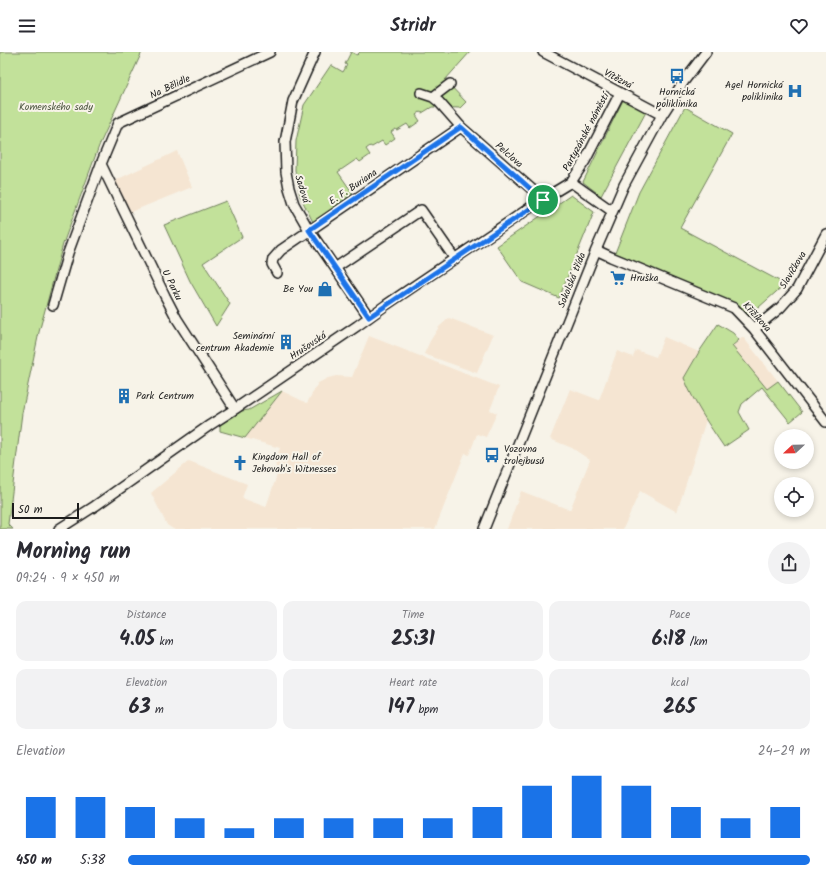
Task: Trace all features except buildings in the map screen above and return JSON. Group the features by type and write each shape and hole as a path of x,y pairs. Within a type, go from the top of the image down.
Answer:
{"street":[{"name":"Na Bělidle","path":"54,305 68,253 118,123 270,52"},
{"name":"Sadová","path":"316,52 293,101 285,142 286,172 289,188 294,204 309,230 369,317"},
{"name":"Vítězná","path":"543,52 662,115"},
{"name":"Sokolská třída","path":"484,529 612,212 636,161 662,115 684,81 706,52"},
{"path":"433,97 450,84"},
{"path":"422,93 433,97 439,102 461,127"},
{"name":"Partyzánské náměstí","path":"571,182 585,161 620,93"},
{"name":"E. F. Buriana","path":"277,273 272,264 273,259 281,250 461,127"},
{"name":"Pelclova","path":"461,127 543,200"},
{"name":"U Parku","path":"101,164 174,314 235,409"},
{"path":"571,182 612,212"},
{"name":"Hrušovská","path":"59,529 95,506 210,425 369,317 571,182"},
{"path":"335,268 421,210 455,259"},
{"name":"Slavíčkova","path":"754,329 780,308 797,289 825,235"},
{"name":"Křižíkova","path":"596,250 611,258 734,308 754,329 826,422"}],"shaded area":[{"path":"177,151 192,187 128,213 114,181"},
{"path":"449,318 493,335 477,373 424,354 439,327"},
{"path":"369,336 499,387 490,410 497,413 486,437 477,434 469,455 465,453 435,529 173,529 167,525 151,493 189,461 247,484 242,498 266,507 277,475 275,460 280,448 245,438 282,391 307,403 318,383 336,376 352,377"},
{"path":"664,337 699,352 684,378 706,420 677,512 640,491 623,529 507,529 521,491 570,510 590,460 572,448 550,439 570,389 599,400 617,351 633,357 636,350 656,357"},
{"path":"743,337 778,381 767,390 732,346"}],"green space":[{"name":"Komenského sady","path":"0,52 142,52 99,146 63,244 39,332 22,413 8,524 13,529 0,529"},
{"path":"351,52 357,55 360,52 470,52 445,80 466,102 460,108 432,107 422,113 420,112 416,115 420,121 410,128 407,124 397,130 395,129 391,132 395,138 385,145 382,141 366,149 370,155 360,162 357,159 338,172 354,195 313,222 300,196 295,170 296,141 304,105 331,65 343,72"},
{"path":"623,100 646,112 601,196 583,182"},
{"path":"685,107 732,134 680,228 785,284 749,316 737,304 615,253 639,192"},
{"path":"571,195 594,212 559,298 522,282 497,246"},
{"path":"226,201 242,237 203,263 230,304 216,326 190,281 164,225"},
{"path":"718,324 733,333 739,340 732,346 767,389 778,381 802,412 790,422 762,387 742,404 739,412 749,430 724,447 697,405 684,378"},
{"path":"282,391 245,438 220,431 220,425 241,411 249,410"}],"place":[{"name":"Hornická poliklinika","path":"677,76"},
{"name":"Agel Hornická poliklinika","path":"795,91"},
{"name":"Hruška","path":"618,278"},
{"name":"Be You","path":"325,289"},
{"name":"Seminární centrum Akademie","path":"286,342"},
{"name":"Park Centrum","path":"124,396"},
{"name":"Vozovna trolejbusů","path":"492,455"},
{"name":"Kingdom Hall of Jehovah's Witnesses","path":"240,463"}],"route":[{"path":"461,127 543,200 369,317 309,230 461,127"}]}
